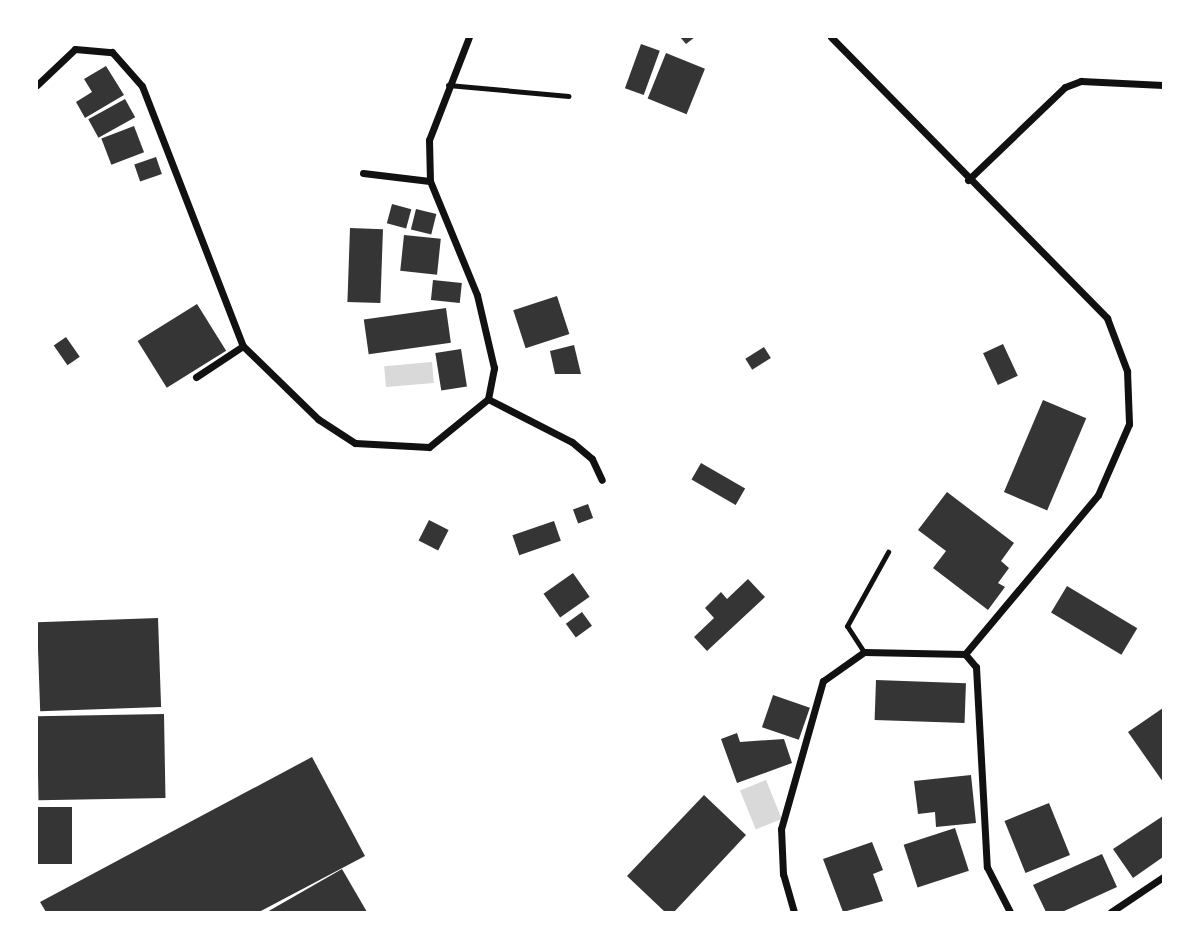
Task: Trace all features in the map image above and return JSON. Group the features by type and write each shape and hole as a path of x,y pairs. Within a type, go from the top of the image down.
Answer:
{"street":[{"path":"37,85 75,49 112,52 142,86 243,346 318,419 355,443 429,447 488,399 494,368 477,295 430,181 429,140 448,85 469,37"},
{"path":"831,37 968,180 1107,318 1132,397 1118,459 1098,495 965,654"},
{"path":"968,180 1065,87 1082,81 1163,85"},
{"path":"363,173 430,181"},
{"path":"196,377 243,346"},
{"path":"488,399 572,442 592,459 602,480"},
{"path":"794,912 783,874 781,829 800,751 822,681 864,652 965,654 976,667 987,867 1010,912"},
{"path":"1111,912 1163,877"}],"lane":[{"path":"448,85 568,96"},
{"path":"864,652 847,626 888,552"}],"shaded area":[{"path":"432,362 434,383 386,387 384,366"},
{"path":"766,780 782,819 756,829 740,790"}],"building":[{"path":"680,37 695,37 686,44"},
{"path":"641,44 660,51 644,95 625,88"},
{"path":"666,53 705,69 687,114 648,98"},
{"path":"106,66 124,95 85,118 76,102 92,92 84,79"},
{"path":"125,99 135,117 98,138 88,119"},
{"path":"134,126 144,152 111,165 101,139"},
{"path":"156,157 162,174 140,182 134,164"},
{"path":"392,204 411,209 406,228 387,223"},
{"path":"416,209 436,214 431,234 411,229"},
{"path":"350,228 383,229 380,303 347,302"},
{"path":"404,235 441,239 437,275 400,271"},
{"path":"433,280 462,283 460,303 431,300"},
{"path":"557,296 569,334 526,348 513,310"},
{"path":"197,304 226,351 167,388 138,341"},
{"path":"446,308 451,343 369,354 364,320"},
{"path":"66,337 80,357 67,365 54,346"},
{"path":"1003,344 1018,376 998,385 983,353"},
{"path":"574,345 581,374 555,374 550,351"},
{"path":"764,347 771,358 752,370 745,359"},
{"path":"461,349 467,387 441,391 435,353"},
{"path":"1043,400 1086,418 1047,510 1004,492"},
{"path":"701,463 745,488 736,505 692,479"},
{"path":"947,492 1014,543 1001,561 1009,568 998,583 1005,587 988,610 933,568 946,551 918,530"},
{"path":"588,504 593,518 578,524 573,509"},
{"path":"429,520 449,530 438,550 419,540"},
{"path":"554,521 561,541 519,555 512,535"},
{"path":"573,573 590,597 560,617 544,594"},
{"path":"748,579 765,597 707,651 694,637 714,618 705,608 721,592 727,599"},
{"path":"1067,586 1137,628 1121,655 1051,613"},
{"path":"582,612 592,626 576,638 566,624"},
{"path":"158,618 161,707 40,711 37,622"},
{"path":"876,680 966,683 965,723 875,720"},
{"path":"773,695 810,708 799,740 762,727"},
{"path":"1163,708 1163,782 1128,732"},
{"path":"164,714 165,798 38,800 37,716"},
{"path":"737,733 740,742 784,739 792,763 737,783 721,739"},
{"path":"312,757 365,856 259,912 46,912 40,902"},
{"path":"971,775 976,823 936,827 935,812 918,814 914,781"},
{"path":"704,795 746,835 674,912 665,912 627,876"},
{"path":"1049,803 1070,855 1025,873 1004,821"},
{"path":"37,807 72,807 72,864 37,864"},
{"path":"1163,816 1163,857 1133,878 1113,849"},
{"path":"955,828 969,871 918,887 904,845"},
{"path":"872,842 883,870 873,874 883,901 843,912 823,859"},
{"path":"1102,854 1117,887 1062,912 1046,912 1033,885"},
{"path":"342,869 367,912 267,912"}]}
